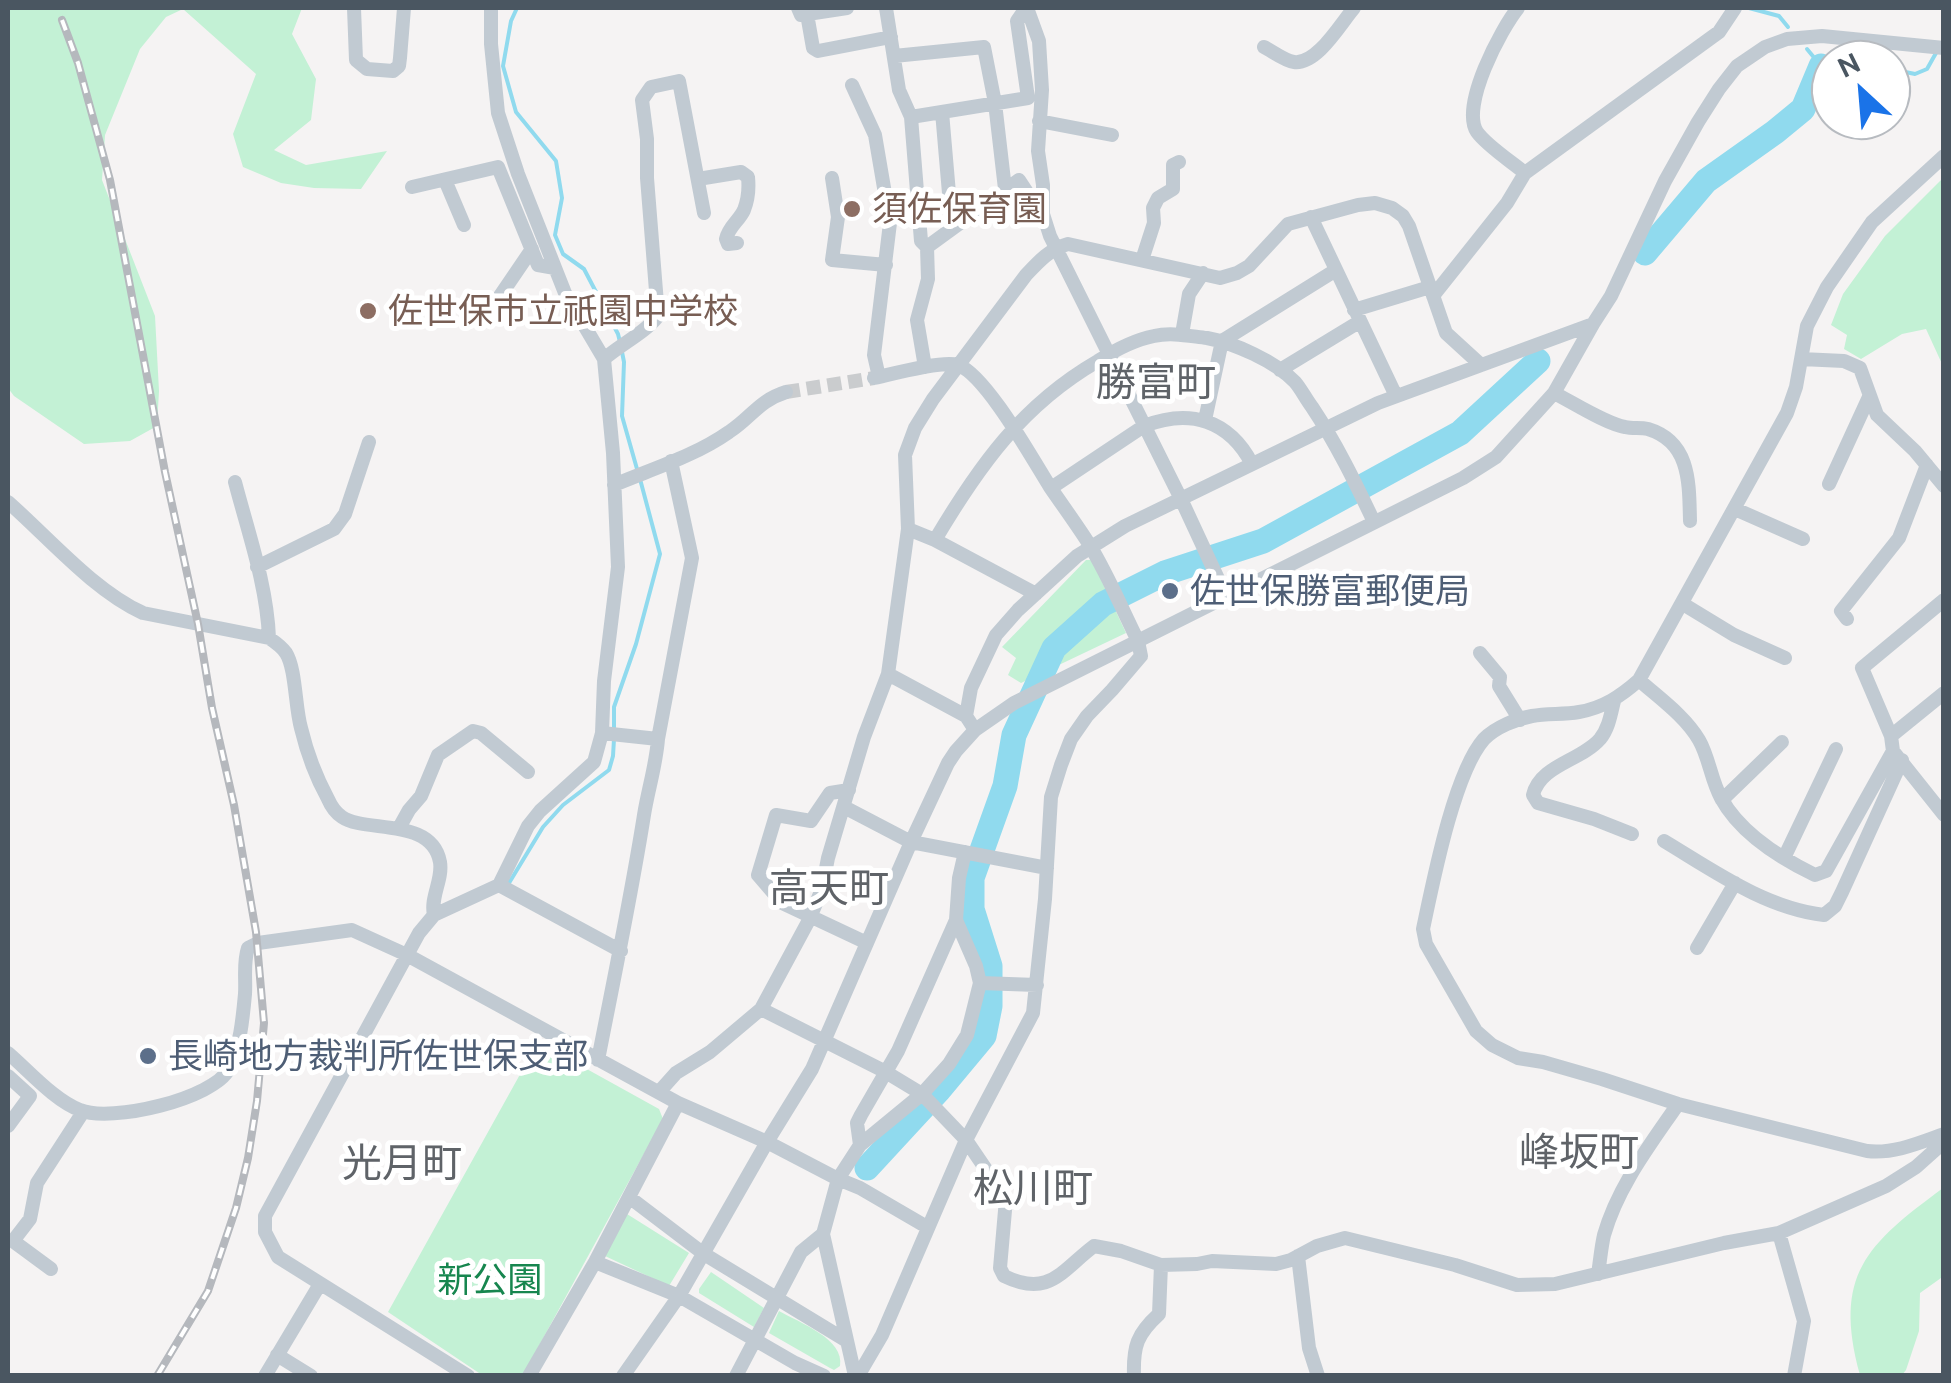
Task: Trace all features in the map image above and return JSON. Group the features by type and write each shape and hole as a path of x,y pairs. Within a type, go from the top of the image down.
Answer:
{"street":[{"path":"354,8 356,60 367,70 392,71 399,66 404,8"},
{"path":"468,1376 278,1256 264,1232 265,1216 419,933 434,915 499,885 528,826 594,762 602,733 604,680 618,568 604,359 565,293 498,113 491,8"},
{"path":"847,8 802,11 813,48 818,51 891,38"},
{"path":"886,8 899,90 911,117 920,240 927,247 928,279 917,320 926,367"},
{"path":"911,117 1028,98 1017,21 1026,8"},
{"path":"1026,8 1039,41 1042,90 1038,151 1046,221 1055,248 1226,596"},
{"path":"1264,47 1294,62 1309,59 1331,39 1354,8"},
{"path":"1518,8 1503,27 1481,76 1474,124 1478,134 1526,174"},
{"path":"1280,370 1356,316 1432,292 1526,174 1719,32 1735,8"},
{"path":"624,1376 679,1296 812,1069 948,763 975,730 1014,703 1464,478 1496,457 1554,393 1611,296 1681,152 1736,66 1787,38 1822,36 1937,47"},
{"path":"894,56 984,47 1004,189"},
{"path":"604,359 658,316 642,100 651,87 679,81 704,213"},
{"path":"852,85 876,135 890,223 874,355 877,377 953,364 960,365 982,386 1014,427 1090,546 1138,641 1141,656 1086,716 1061,765 1051,797 1033,1013 966,1140 882,1336 857,1376"},
{"path":"942,112 952,228"},
{"path":"1040,121 1105,129"},
{"path":"1944,156 1872,222 1826,286 1807,326 1787,414 1639,680 1614,700 1580,712 1530,716 1505,725 1487,736 1472,755 1456,799 1423,929 1426,944 1476,1031 1492,1045 1518,1058 1587,1074 1678,1104 1867,1151 1897,1150 1944,1134"},
{"path":"1142,260 1154,223 1152,208 1158,198 1173,189 1173,165 1179,162"},
{"path":"412,188 498,167 538,264 555,268"},
{"path":"698,178 741,172 748,176 743,212 728,230 726,239 728,244 737,243"},
{"path":"832,178 838,217 832,260 886,265"},
{"path":"445,180 464,224"},
{"path":"927,247 1019,180 1046,221"},
{"path":"659,1092 676,1073 710,1052 761,1009 811,916 822,890 864,736 888,674 908,529 905,455 915,428 933,399 1026,275 1055,248 1068,244 1220,278 1249,266 1288,224 1374,203 1403,216 1446,333 1481,365"},
{"path":"1311,217 1396,396"},
{"path":"500,296 532,249"},
{"path":"1205,420 1222,341 1336,270"},
{"path":"1182,334 1189,294 1202,273"},
{"path":"966,716 971,688 996,635 1090,546 1396,396 1592,324"},
{"path":"935,540 986,459 1038,403 1109,354 1156,335 1182,334 1222,341 1256,355 1294,381 1326,428 1374,522"},
{"path":"1801,360 1852,362 1860,368 1876,415 1916,451 1944,486"},
{"path":"614,485 730,432 767,398 786,392"},
{"path":"1554,393 1622,427 1645,428 1661,434 1680,452 1688,469 1690,520"},
{"path":"1828,484 1869,397"},
{"path":"1051,488 1144,426 1182,417 1205,420 1236,439 1252,464"},
{"path":"257,566 334,529 345,514 369,442"},
{"path":"598,1060 692,558 671,461"},
{"path":"1847,619 1841,610 1899,538 1927,465"},
{"path":"235,482 257,566 270,638"},
{"path":"8,502 99,585 132,608 270,638 285,650 313,768 339,816 399,828 431,845 440,860 432,905 434,915"},
{"path":"1735,509 1803,539"},
{"path":"908,529 1036,594"},
{"path":"1944,600 1862,668 1895,749 1944,815"},
{"path":"1682,604 1734,635 1785,658"},
{"path":"1480,653 1500,677 1498,686 1520,720"},
{"path":"888,674 966,716 975,730"},
{"path":"1639,680 1686,721 1700,741 1722,800 1737,821 1814,876 1826,871 1895,749 1944,693"},
{"path":"1614,700 1601,738 1544,775 1533,795 1538,803 1594,818 1632,834"},
{"path":"399,828 421,796 438,755 472,731 481,733 528,772"},
{"path":"602,733 658,739"},
{"path":"1722,800 1782,742"},
{"path":"1784,858 1836,749"},
{"path":"1664,841 1736,883 1798,912 1824,915 1842,892 1895,749"},
{"path":"849,790 830,793 811,820 776,815 758,874 782,903 867,943"},
{"path":"844,808 911,842 1047,868"},
{"path":"860,1145 857,1123 914,1018 956,920 965,852"},
{"path":"1705,944 1736,883"},
{"path":"499,885 621,951"},
{"path":"857,1376 823,1234 838,1179 860,1145 922,1094 949,1064 967,1035 980,983 956,920"},
{"path":"8,1053 62,1100 82,1112 119,1114 186,1097 217,1082 228,1071 245,993 248,948 258,942 352,930 407,955 678,1102 860,1188 928,1227"},
{"path":"980,983 1036,985"},
{"path":"761,1009 887,1073 922,1094 936,1108 966,1140 1006,1199 999,1262 1004,1276 1024,1284 1053,1281 1094,1246 1160,1265 1212,1260 1276,1264 1344,1238 1455,1265 1517,1286 1555,1284 1778,1233 1886,1186 1944,1142"},
{"path":"8,1076 30,1096 8,1126"},
{"path":"529,1376 595,1262 678,1102"},
{"path":"1598,1274 1614,1207 1630,1174 1678,1104"},
{"path":"51,1269 13,1241 30,1220 38,1183 82,1112"},
{"path":"629,1197 704,1254 847,1341"},
{"path":"1778,1233 1804,1321 1794,1376"},
{"path":"736,1376 802,1252 823,1234"},
{"path":"1298,1256 1309,1348 1318,1376"},
{"path":"595,1262 679,1296 795,1369 824,1376"},
{"path":"1134,1376 1139,1334 1159,1314 1160,1265"},
{"path":"265,1376 320,1284"},
{"path":"276,1355 312,1376"}],"green space":[{"path":"8,8 302,8 292,34 316,79 311,120 274,150 306,165 387,151 361,189 281,183 243,167 233,134 256,74 183,9 166,17 140,49 105,135 102,180 155,316 157,426 130,441 84,444 8,388"},
{"path":"1943,178 1943,366 1926,329 1902,334 1861,359 1844,349 1847,335 1831,325 1843,294 1885,236"},
{"path":"1086,560 1092,560 1126,633 1021,683 1008,675 1016,658 1002,647"},
{"name":"新公園","path":"538,1042 659,1109 663,1119 523,1375 482,1375 388,1312"},
{"path":"1943,1188 1941,1278 1920,1293 1919,1331 1906,1370 1902,1375 1860,1375 1851,1312 1862,1265 1894,1227"},
{"path":"627,1214 689,1253 669,1286 605,1256"},
{"path":"711,1272 764,1308 754,1327 699,1293"},
{"path":"779,1311 828,1340 840,1356 840,1366 834,1370 769,1333"}],"waterway":[{"path":"517,8 503,66 516,112 556,161 562,198 555,235 563,254 584,269 620,342"},
{"path":"1749,8 1779,16 1788,27"},
{"path":"1807,49 1811,54"},
{"path":"1911,73 1927,69 1936,53"},
{"path":"1645,253 1706,181 1803,109 1811,90"},
{"path":"622,352 622,416 637,469"},
{"path":"867,1168 984,1036 990,1006 990,966 972,909 972,878 1005,786 1014,735 1054,648 1103,604 1165,573 1263,541 1460,433 1538,361"},
{"path":"614,730 614,707 660,554 640,479"},
{"path":"509,883 543,827 563,805 609,770 614,739"}],"tunnel":[{"path":"786,392 874,378"}],"railway":[{"path":"62,20 110,180 234,805 256,932 264,1023 257,1101 236,1208 208,1291 157,1376"}],"place":[{"name":"須佐保育園","path":"852,209"},
{"name":"佐世保市立祇園中学校","path":"368,311"},
{"name":"佐世保勝富郵便局","path":"1170,591"},
{"name":"長崎地方裁判所佐世保支部","path":"148,1056"}],"district":[{"name":"勝富町","path":"1156,383"},
{"name":"高天町","path":"829,889"},
{"name":"峰坂町","path":"1579,1153"},
{"name":"光月町","path":"402,1164"},
{"name":"松川町","path":"1033,1189"}]}
